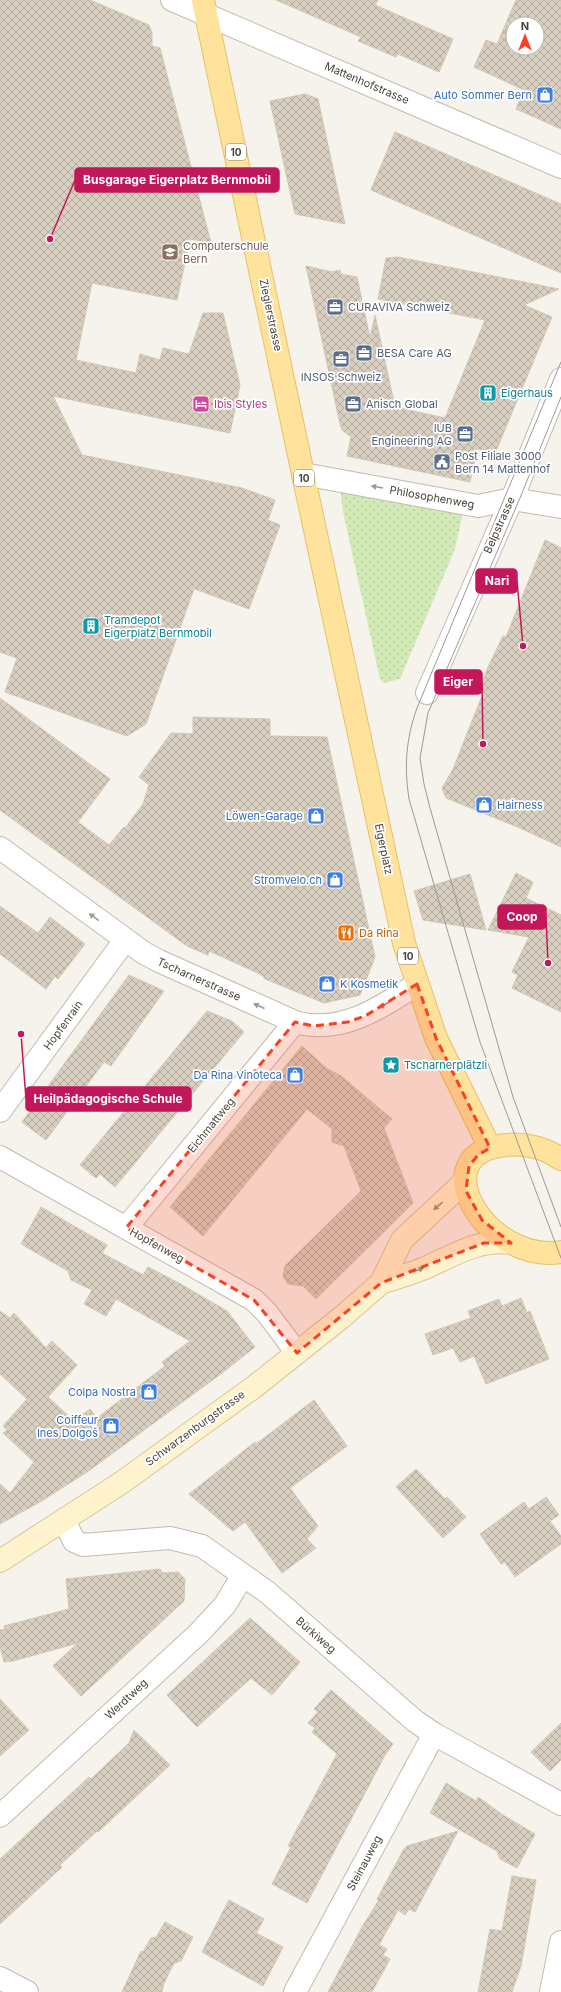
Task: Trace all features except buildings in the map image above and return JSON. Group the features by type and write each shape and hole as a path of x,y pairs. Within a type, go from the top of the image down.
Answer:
{"main road":[{"name":"Zieglerstrasse","path":"205,8 317,537"},
{"name":"Eigerplatz","path":"317,537 396,910 417,984 436,1038 490,1148"},
{"path":"561,1159 548,1152 526,1145 510,1145 490,1148 478,1155 472,1162 466,1179 468,1196 482,1220 501,1238 534,1252 561,1252"},
{"name":"Schwarzenburgstrasse","path":"381,1282 402,1240 466,1179"},
{"name":"Schwarzenburgstrasse","path":"0,1561 121,1483 297,1353 381,1282 424,1268 484,1243 511,1243"}],"street":[{"name":"Mattenhofstrasse","path":"172,0 205,8 561,167"},
{"name":"Belpstrasse","path":"427,693 512,499 561,379"},
{"name":"Philosophenweg","path":"303,474 478,506 512,499 561,507"},
{"name":"Tscharnerstrasse","path":"0,848 126,940 159,961 295,1022 313,1026 348,1022 365,1016 417,984"},
{"name":"Hopfenrain","path":"0,1111 126,940"},
{"name":"Eichmattweg","path":"126,1228 295,1022"},
{"name":"Hopfenweg","path":"0,1157 254,1300 297,1353"},
{"name":"Bürkiweg","path":"64,1520 74,1541 83,1545 156,1538 185,1541 210,1551 267,1592 415,1721 434,1734 561,1804"},
{"name":"Werdtweg","path":"0,1816 198,1634 225,1605 244,1575"},
{"name":"Steinauweg","path":"295,1992 434,1734"},
{"path":"551,1992 561,1942"},
{"path":"0,1978 27,1992"}],"highlighted area":[{"path":"417,984 436,1038 490,1148 478,1155 469,1166 466,1191 482,1220 511,1243 484,1243 381,1283 297,1353 254,1300 126,1228 295,1022 313,1026 348,1022 365,1016"}],"green space":[{"path":"340,486 463,512 455,549 400,679 384,683 380,679 343,512"}],"tram line":[{"path":"561,362 417,708 410,731 406,764 409,799 480,1042 561,1258"},
{"path":"561,397 520,498 428,713 420,758 430,808 513,1097 561,1227"}],"place":[{"name":"Auto Sommer Bern","path":"545,95"},
{"name":"Busgarage Eigerplatz Bernmobil","path":"50,239"},
{"name":"Computerschule Bern","path":"170,252"},
{"name":"CURAVIVA Schweiz","path":"335,307"},
{"name":"BESA Care AG","path":"364,353"},
{"name":"INSOS Schweiz","path":"341,359"},
{"name":"Eigerhaus","path":"488,393"},
{"name":"Ibis Styles","path":"201,404"},
{"name":"Anisch Global","path":"353,404"},
{"name":"IUB Engineering AG","path":"465,434"},
{"name":"Post Filiale 3000 Bern 14 Mattenhof","path":"442,462"},
{"name":"Tramdepot Eigerplatz Bernmobil","path":"91,626"},
{"name":"Nari","path":"523,646"},
{"name":"Eiger","path":"483,744"},
{"name":"Hairness","path":"484,805"},
{"name":"Löwen-Garage","path":"316,816"},
{"name":"Stromvelo.ch","path":"335,880"},
{"name":"Da Rina","path":"346,933"},
{"name":"Coop","path":"548,963"},
{"name":"K Kosmetik","path":"327,984"},
{"name":"Heilpädagogische Schule","path":"21,1034"},
{"name":"Tscharnerplätzli","path":"391,1065"},
{"name":"Da Rina Vinoteca","path":"295,1075"},
{"name":"Colpa Nostra","path":"149,1392"},
{"name":"Coiffeur Ines Dolgoš","path":"111,1426"}]}
